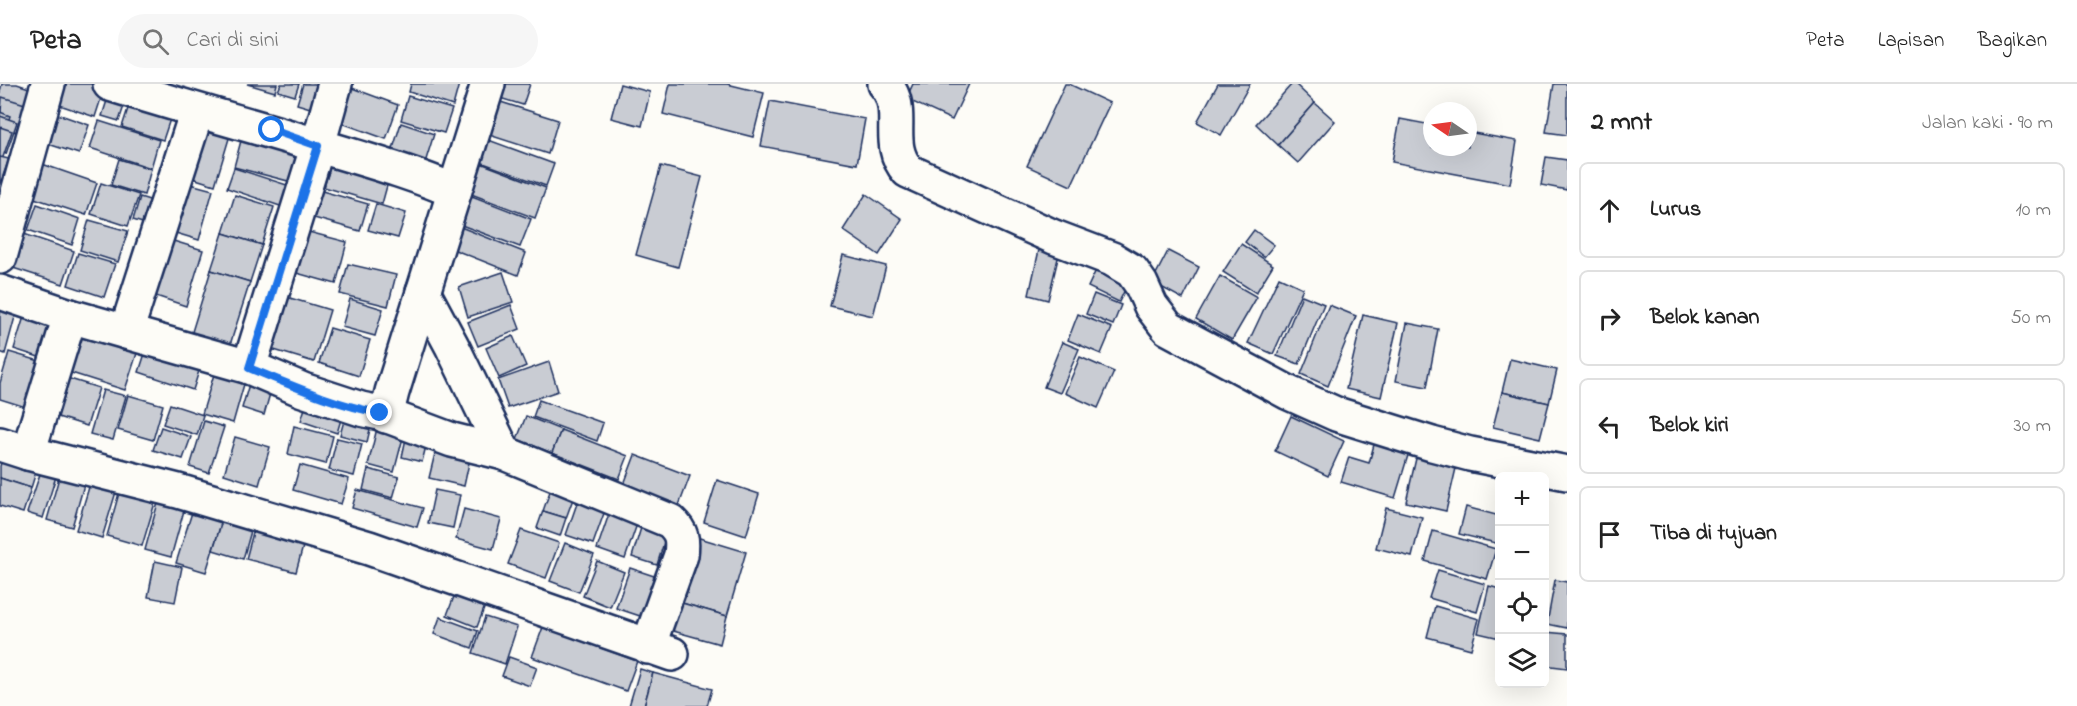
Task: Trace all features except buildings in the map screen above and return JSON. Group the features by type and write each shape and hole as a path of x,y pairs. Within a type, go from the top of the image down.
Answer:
{"street":[{"path":"0,257 48,84"},
{"path":"110,84 421,177 454,191"},
{"path":"249,368 335,84"},
{"path":"386,416 488,84"},
{"path":"885,84 894,100 895,149 900,162 908,171 1054,237 1112,259 1132,270 1142,284 1150,306 1168,328 1289,393 1336,414 1470,454 1567,473"},
{"path":"126,332 196,111"},
{"path":"0,292 70,316 249,368 303,390 452,440 504,453 670,521 679,529 683,539 660,651 369,548 178,491 14,449 70,316"},
{"path":"423,292 504,453"}],"route":[{"path":"272,130 318,146 249,368 303,390 380,413"}]}
